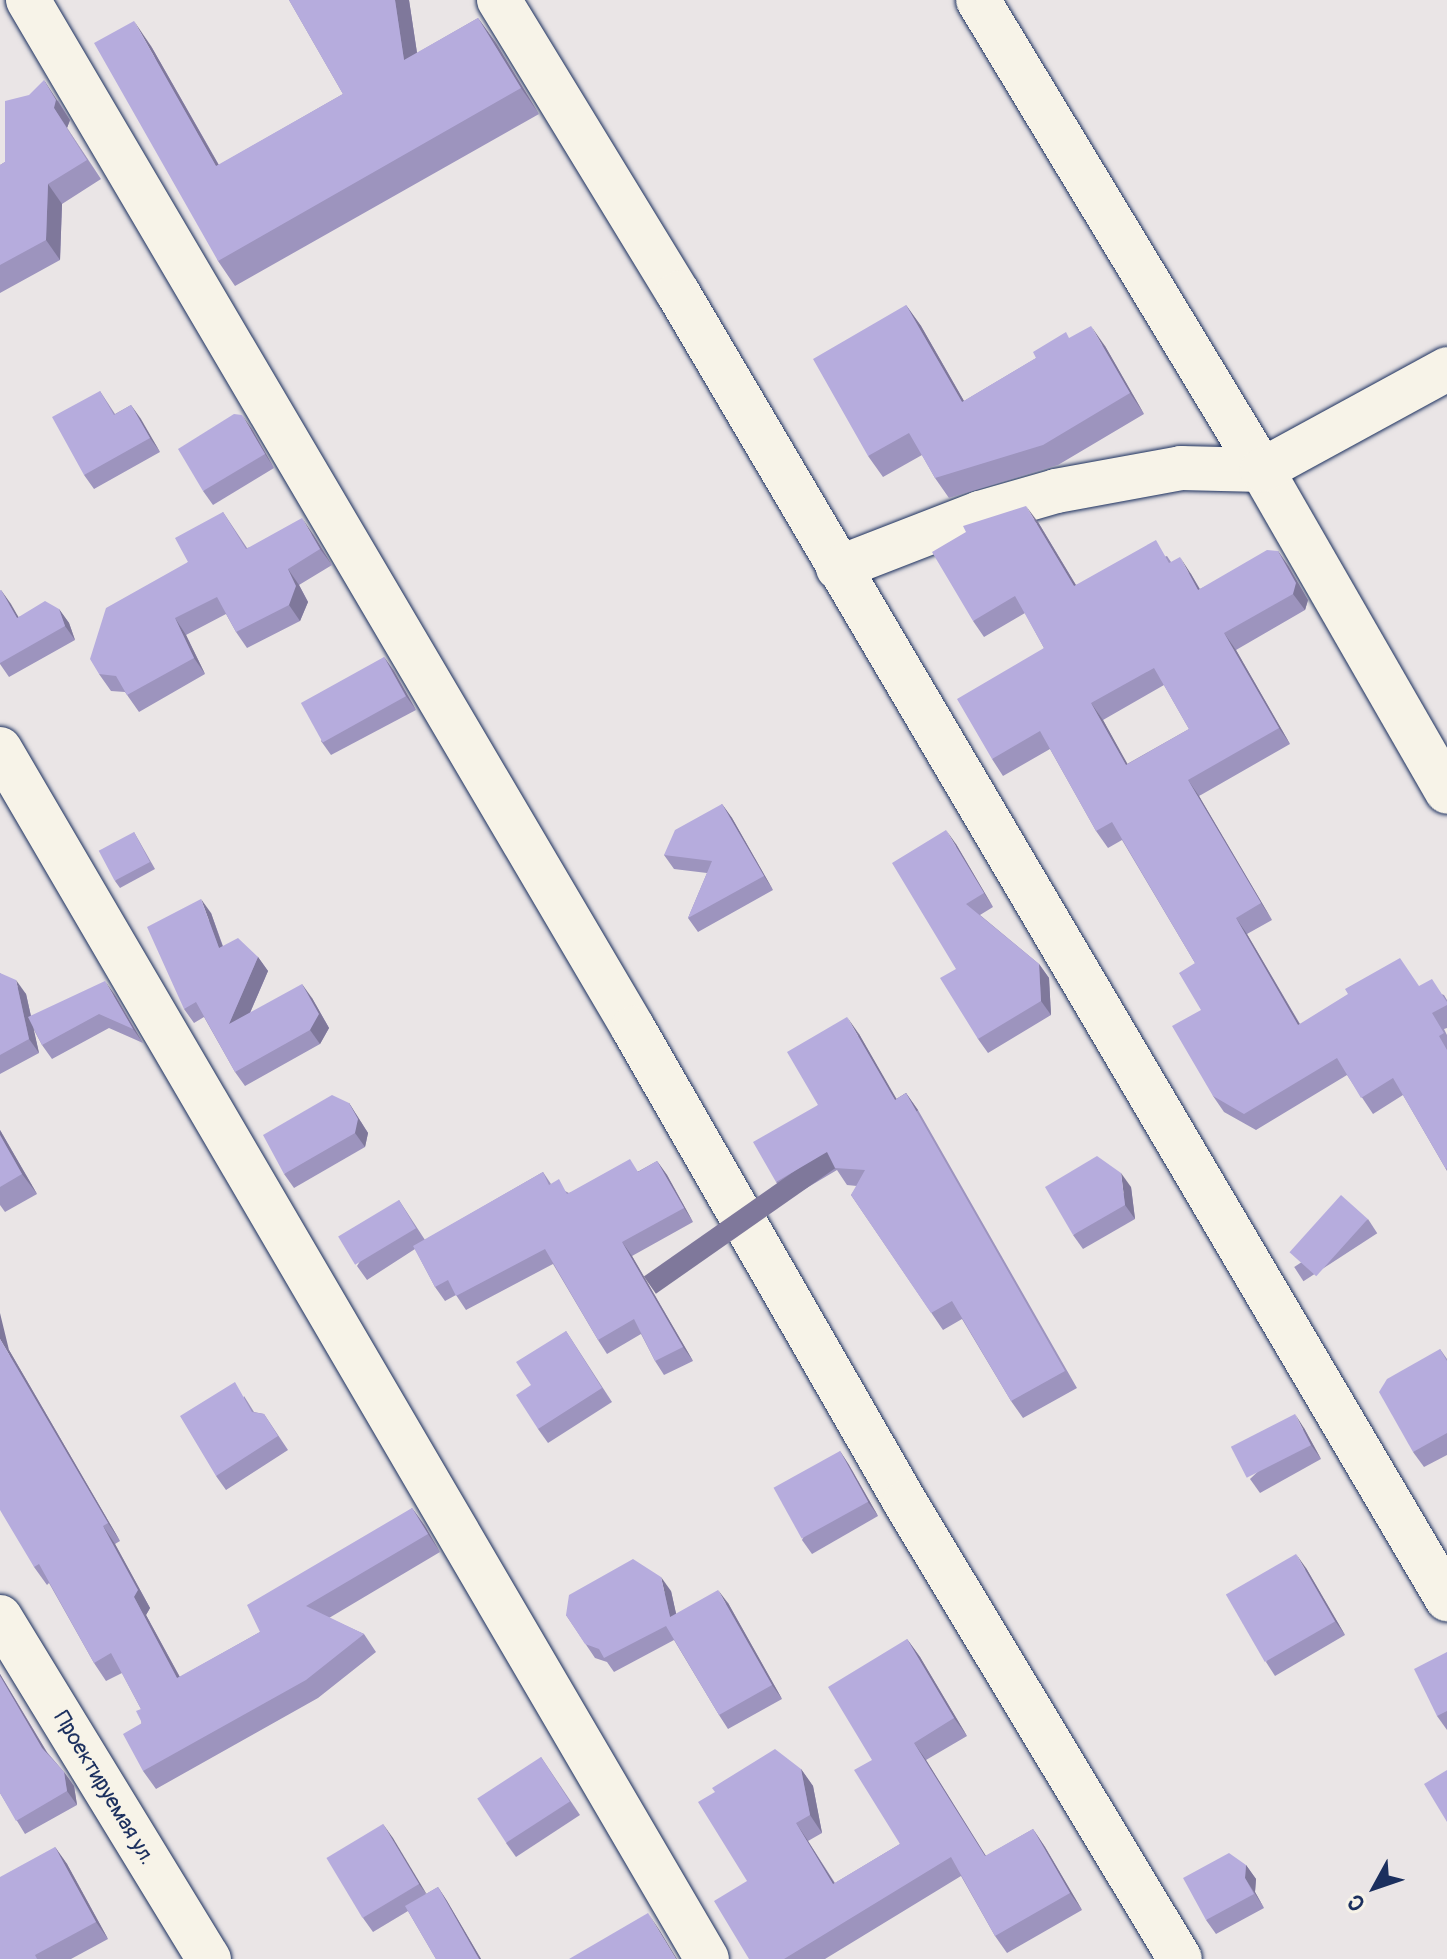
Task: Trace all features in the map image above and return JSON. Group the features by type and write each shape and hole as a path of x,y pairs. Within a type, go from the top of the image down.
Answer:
{"street":[{"path":"28,0 640,1041 905,1502 1180,1959"},
{"path":"499,0 1447,1599"},
{"path":"978,0 1262,470 1447,792"},
{"path":"838,568 980,513 1056,491 1181,468 1262,470 1447,369"},
{"path":"0,749 707,1959"},
{"name":"Проектируемая ул.","path":"0,1617 209,1959"}],"building":[{"path":"289,0 395,0 404,60 478,18 521,88 218,261 94,43 134,21 216,166 343,94"},
{"path":"44,80 56,100 54,108 87,160 48,184 46,240 0,265 0,165 5,162 5,101 29,95"},
{"path":"906,305 962,402 1036,358 1033,352 1066,332 1069,338 1091,326 1130,393 1043,445 935,478 909,433 868,456 813,359"},
{"path":"100,391 114,415 131,405 150,438 84,475 52,417"},
{"path":"234,414 242,415 265,454 203,491 178,449"},
{"path":"1026,506 1074,586 1156,540 1169,563 1180,557 1198,590 1267,550 1278,551 1296,583 1293,594 1224,633 1279,728 1188,780 1261,903 1236,918 1298,1025 1348,994 1345,989 1400,958 1419,986 1432,979 1447,1002 1447,1005 1432,1013 1444,1033 1439,1036 1447,1050 1446,1169 1393,1078 1361,1098 1337,1058 1244,1114 1213,1096 1172,1026 1201,1010 1179,973 1195,963 1112,822 1096,831 1040,731 992,759 957,699 1044,648 1015,596 973,621 932,552 966,532 963,526","holes":["1154,668 1189,729 1126,765 1091,703"]},
{"path":"223,512 246,549 302,518 320,549 288,569 296,586 289,605 236,632 217,597 175,618 194,658 127,695 116,676 99,674 90,659 106,608 188,562 175,538"},
{"path":"1,590 17,618 45,601 59,609 65,626 0,663"},
{"path":"384,657 406,696 323,742 301,703"},
{"path":"722,804 764,876 688,918 712,861 664,855 675,830"},
{"path":"946,830 984,893 966,904 1039,964 1041,1001 978,1039 940,978 956,969 892,863"},
{"path":"134,832 150,862 115,881 99,851"},
{"path":"201,899 219,948 238,938 258,957 229,1024 302,984 319,1014 310,1030 235,1072 196,1002 184,1009 147,927"},
{"path":"0,973 16,980 29,1039 0,1055"},
{"path":"105,981 133,1029 99,1014 42,1045 28,1017"},
{"path":"847,1017 895,1100 906,1093 1065,1371 1011,1401 952,1301 931,1313 851,1195 865,1170 835,1168 827,1152 776,1182 753,1142 818,1105 787,1052"},
{"path":"332,1095 349,1103 358,1119 355,1133 284,1174 263,1135"},
{"path":"0,1135 22,1174 0,1187"},
{"path":"1097,1156 1121,1173 1125,1205 1073,1235 1045,1187"},
{"path":"630,1159 638,1172 657,1161 684,1208 622,1242 683,1347 655,1361 634,1319 598,1340 545,1249 456,1296 448,1280 435,1287 413,1246 543,1172 549,1185 559,1179 567,1194"},
{"path":"1341,1195 1368,1219 1316,1276 1289,1252"},
{"path":"399,1200 416,1228 355,1265 338,1237"},
{"path":"566,1331 602,1388 538,1429 516,1395 531,1385 516,1362"},
{"path":"0,1339 108,1523 103,1526 138,1590 134,1597 177,1678 260,1632 247,1605 412,1508 428,1534 306,1606 364,1634 306,1680 143,1771 123,1734 142,1723 136,1711 141,1709 111,1653 94,1663 39,1564 34,1567 0,1510"},
{"path":"1440,1349 1447,1361 1447,1433 1413,1452 1379,1392 1387,1379"},
{"path":"235,1382 252,1412 264,1414 278,1436 216,1476 180,1416"},
{"path":"1295,1414 1311,1445 1247,1478 1231,1447"},
{"path":"840,1451 868,1502 802,1539 774,1488"},
{"path":"1296,1554 1335,1622 1265,1662 1226,1594"},
{"path":"633,1559 661,1577 670,1617 718,1590 772,1685 719,1715 666,1626 604,1658 599,1649 585,1644 566,1615 569,1595"},
{"path":"907,1639 954,1718 914,1743 985,1856 1033,1829 1070,1893 995,1936 951,1857 784,1959 749,1959 714,1901 747,1881 698,1802 715,1792 712,1788 775,1749 801,1769 810,1815 796,1823 833,1884 900,1844 854,1770 872,1760 828,1687"},
{"path":"1447,1652 1447,1711 1437,1716 1414,1669"},
{"path":"0,1676 42,1748 64,1772 67,1791 16,1821 0,1793"},
{"path":"541,1757 570,1801 506,1843 477,1798"},
{"path":"1447,1770 1447,1822 1424,1784"},
{"path":"383,1824 419,1884 362,1918 326,1858"},
{"path":"55,1847 96,1922 35,1955 37,1959 0,1959 0,1877"},
{"path":"1229,1853 1246,1865 1245,1878 1254,1894 1206,1920 1183,1878"},
{"path":"438,1887 479,1959 436,1959 405,1906"},
{"path":"648,1913 676,1959 569,1959"}]}
